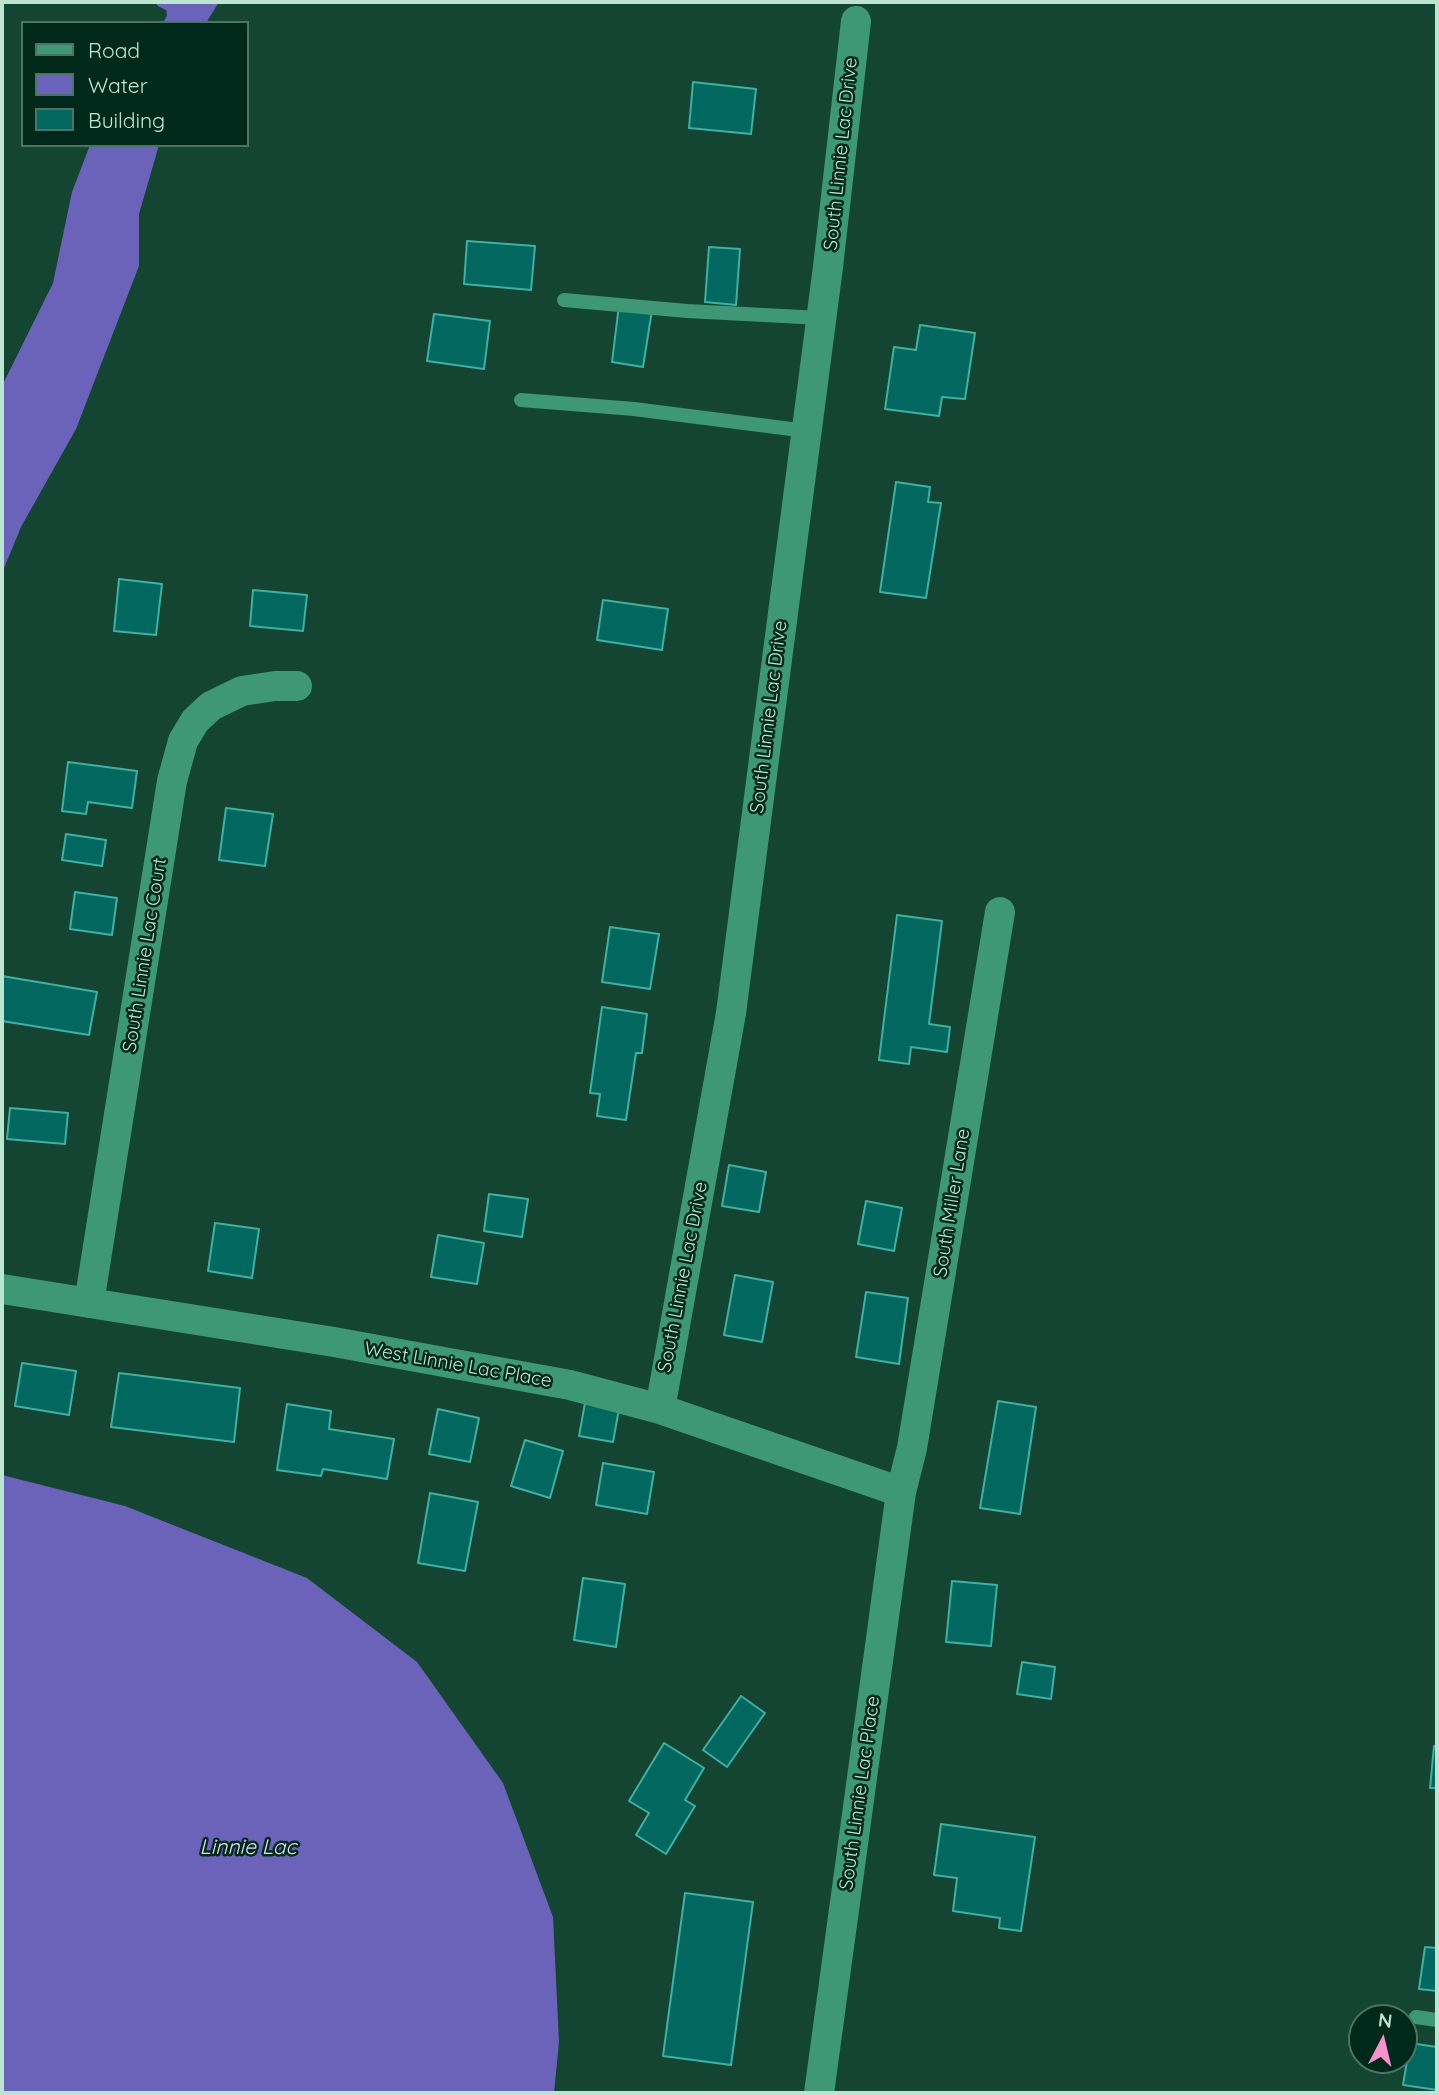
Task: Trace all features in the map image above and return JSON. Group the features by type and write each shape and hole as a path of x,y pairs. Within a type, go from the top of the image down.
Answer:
{"street":[{"name":"South Linnie Lac Drive","path":"660,1409 731,1013 807,431 856,21"},
{"name":"South Linnie Lac Court","path":"89,1303 172,780 183,741 195,721 211,706 242,691 297,686"},
{"name":"South Miller Lane","path":"901,1492 912,1448 1000,912"},
{"name":"West Linnie Lac Place","path":"2,1289 334,1342 544,1380 660,1409 901,1492"},
{"name":"South Linnie Lac Place","path":"819,2093 901,1492"}],"lane":[{"path":"564,300 687,311 821,318"},
{"path":"521,400 634,409 807,431"},
{"path":"1418,2017 1437,2020"}],"water":[{"path":"174,2 219,2 207,21 164,21"},
{"path":"89,147 158,147 139,214 139,266 76,429 21,527 2,573 2,386 53,283 72,192"},
{"name":"Linnie Lac","path":"2,1475 125,1506 307,1578 417,1662 503,1783 553,1917 559,2042 554,2093 2,2093"}],"building":[{"path":"693,82 756,89 751,134 689,128"},
{"path":"467,241 535,246 531,290 464,284"},
{"path":"709,247 740,249 736,305 705,302"},
{"path":"619,305 652,310 643,367 612,362"},
{"path":"434,314 490,321 484,369 427,361"},
{"path":"920,325 975,333 965,399 942,397 939,416 885,409 894,347 916,350"},
{"path":"896,482 930,487 928,502 941,503 926,598 880,592"},
{"path":"119,579 162,584 156,635 114,631"},
{"path":"253,590 307,595 303,631 250,626"},
{"path":"603,600 668,609 662,650 597,640"},
{"path":"68,762 137,771 132,808 88,802 86,814 62,811"},
{"path":"226,808 273,814 265,866 219,860"},
{"path":"66,834 106,840 102,866 62,860"},
{"path":"75,892 117,898 112,935 70,929"},
{"path":"897,915 942,921 929,1024 950,1027 947,1052 911,1047 909,1064 879,1060"},
{"path":"610,927 659,934 650,989 602,982"},
{"path":"2,976 97,992 89,1035 2,1021"},
{"path":"602,1007 647,1014 642,1053 636,1053 626,1120 597,1116 600,1094 590,1093"},
{"path":"10,1108 68,1113 65,1144 7,1139"},
{"path":"729,1165 766,1172 759,1212 722,1206"},
{"path":"489,1194 528,1199 522,1237 484,1231"},
{"path":"866,1201 902,1208 894,1251 858,1244"},
{"path":"215,1223 259,1229 252,1278 208,1271"},
{"path":"438,1235 484,1243 477,1284 431,1277"},
{"path":"735,1275 773,1282 762,1342 724,1335"},
{"path":"866,1292 908,1298 899,1364 856,1357"},
{"path":"22,1363 76,1371 69,1415 15,1406"},
{"path":"119,1373 240,1388 234,1442 111,1427"},
{"path":"998,1401 1036,1407 1020,1514 980,1508"},
{"path":"585,1403 619,1409 613,1442 579,1436"},
{"path":"287,1404 331,1411 329,1429 394,1439 387,1479 323,1469 321,1476 277,1470"},
{"path":"438,1409 479,1418 470,1462 429,1454"},
{"path":"525,1440 563,1451 550,1498 511,1486"},
{"path":"603,1463 654,1472 647,1514 596,1505"},
{"path":"430,1493 478,1502 465,1571 418,1563"},
{"path":"583,1578 625,1584 616,1647 574,1640"},
{"path":"952,1581 997,1585 991,1646 946,1642"},
{"path":"1022,1662 1055,1667 1051,1699 1017,1694"},
{"path":"741,1696 765,1713 727,1767 703,1750"},
{"path":"664,1743 704,1768 685,1800 695,1806 666,1854 636,1835 649,1813 629,1801"},
{"path":"1434,1746 1437,1746 1437,1788 1430,1788"},
{"path":"941,1824 1035,1837 1021,1931 999,1928 1000,1918 953,1911 957,1878 934,1875"},
{"path":"685,1893 753,1902 731,2065 663,2056"},
{"path":"1425,1947 1437,1948 1437,1991 1419,1989"},
{"path":"1418,2044 1437,2047 1437,2090 1403,2085 1405,2074 1418,2074"}],"waterway":[{"path":"161,2 171,7 173,21"}]}
